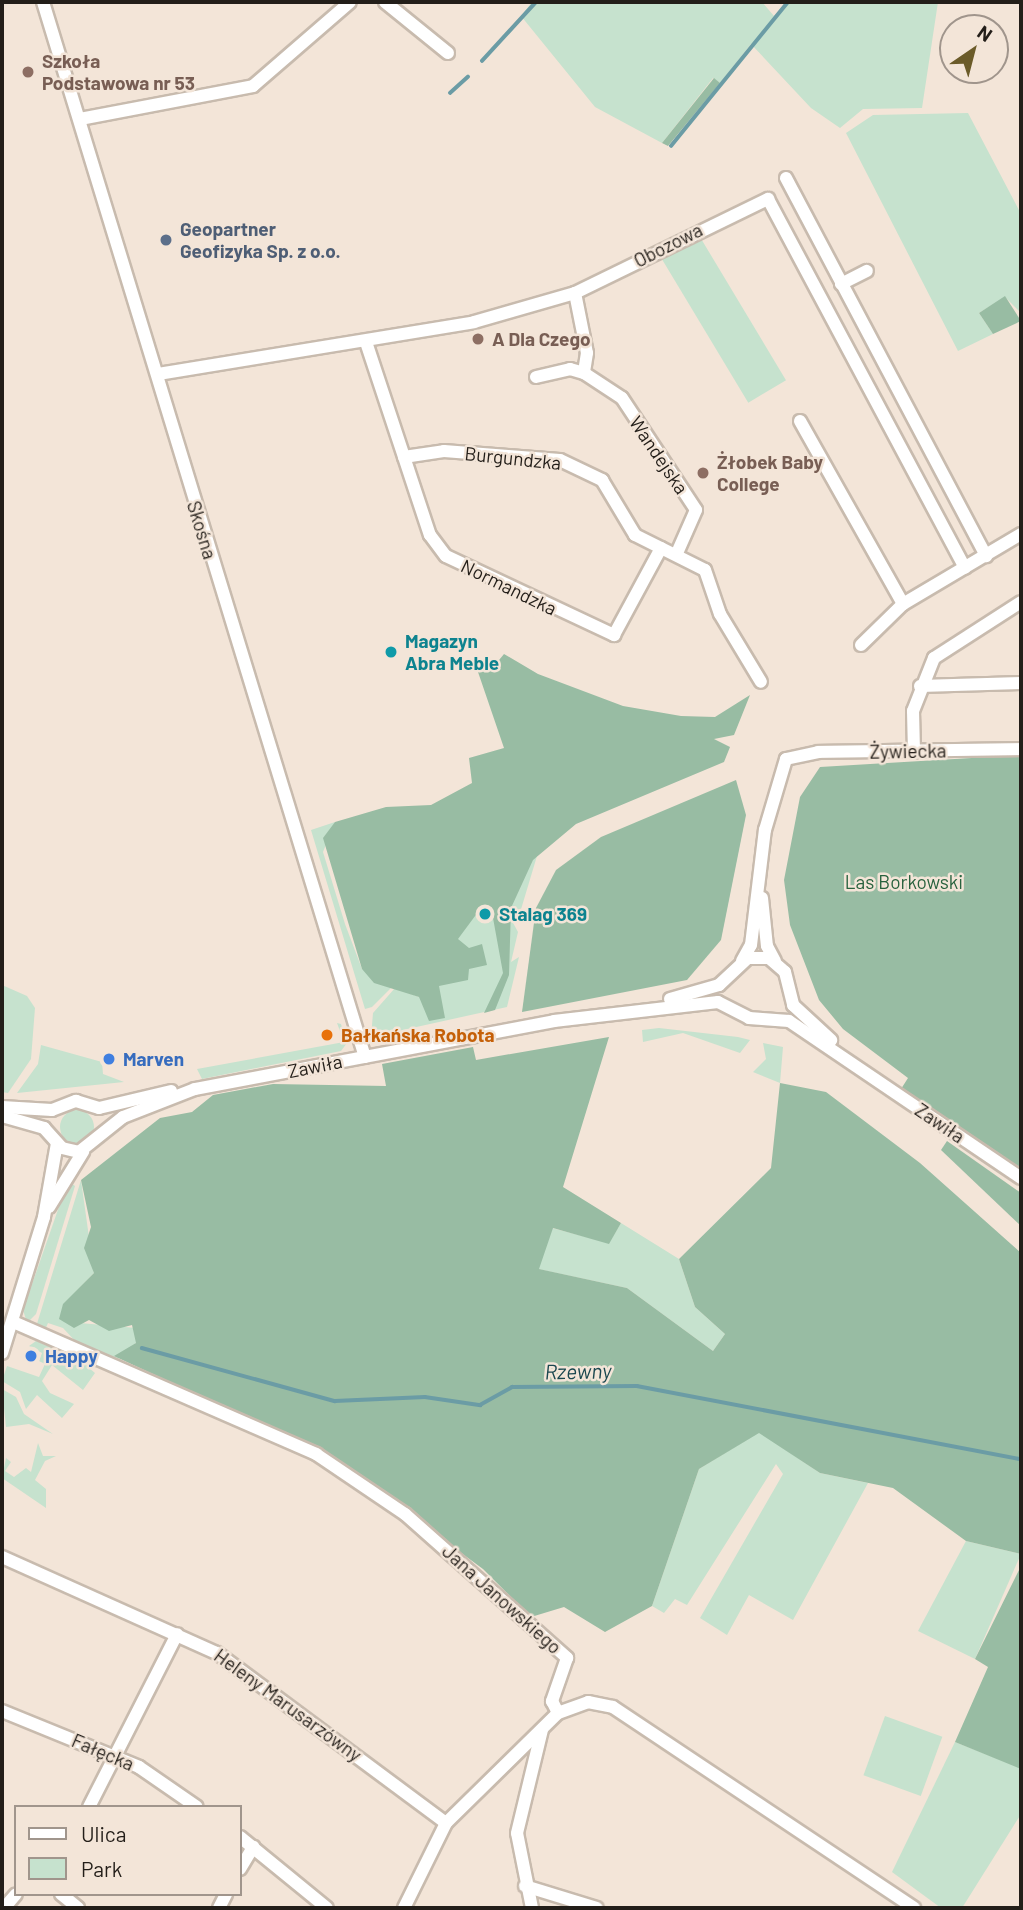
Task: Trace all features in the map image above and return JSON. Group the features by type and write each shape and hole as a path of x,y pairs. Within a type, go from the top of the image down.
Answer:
{"street":[{"name":"Skośna","path":"43,2 365,1057"},
{"path":"80,119 253,86 348,2"},
{"path":"385,2 448,53"},
{"path":"786,178 986,556"},
{"name":"Obozowa","path":"158,374 474,323 575,293 768,199 965,568"},
{"path":"841,284 867,271"},
{"path":"536,377 569,369 584,373 587,353 575,293"},
{"name":"Normandzka","path":"366,342 430,535 446,556 614,635 661,548"},
{"name":"Wandejska","path":"584,373 622,398 696,510 677,554"},
{"path":"800,421 903,604"},
{"name":"Burgundzka","path":"404,457 444,451 560,460 602,480 635,535 677,554 706,572 720,614 761,682"},
{"path":"862,645 903,604 1021,534"},
{"path":"914,751 920,686 933,658 1021,602"},
{"path":"920,686 1021,683"},
{"name":"Żywiecka","path":"760,877 776,785 794,754 1021,749"},
{"path":"760,877 751,945 742,961 775,962"},
{"name":"Zawiła","path":"760,877 767,950 775,962 793,1005 859,1066"},
{"name":"Zawiła","path":"2,1107 59,1108 76,1101 92,1106 642,1007 716,986 742,961"},
{"path":"731,972 727,988 736,1010"},
{"path":"769,1017 789,992"},
{"name":"Zawiła","path":"642,1007 714,1002 749,1018 769,1017 789,1021 1021,1178"},
{"name":"Zawiła","path":"44,1217 83,1152 102,1133 140,1109 195,1089"},
{"path":"92,1106 102,1133"},
{"path":"2,1353 44,1217 59,1108"},
{"path":"2,1116 83,1152"},
{"name":"Jana Janowskiego","path":"13,1322 305,1448 405,1514 567,1658 552,1701 558,1713"},
{"name":"Heleny Marusarzówny","path":"2,1557 177,1634 234,1664 446,1823"},
{"path":"90,1805 177,1634"},
{"path":"404,1908 446,1823 558,1713 587,1702 612,1707 914,1908"},
{"name":"Fałęcka","path":"2,1711 115,1756 194,1805"},
{"path":"532,1908 525,1886 517,1833 542,1730"},
{"path":"242,1839 327,1908"},
{"path":"242,1866 253,1847"},
{"path":"525,1886 597,1908"},
{"path":"63,1896 78,1908"}],"green space":[{"path":"532,2 762,2 774,16 786,2 938,2 922,108 863,109 840,128 811,108 751,44 720,83 713,78 662,143 595,107 521,16"},
{"path":"714,78 720,83 668,146 662,143"},
{"path":"968,113 1021,214 1021,313 1005,297 979,313 993,334 958,351 846,133 873,115"},
{"path":"700,237 786,380 748,403 662,260"},
{"path":"1005,296 1021,321 993,334 979,313"},
{"path":"504,654 538,674 623,706 681,716 715,717 750,695 734,735 714,739 730,747 724,762 576,824 533,860 511,908 509,975 495,1010 484,1013 503,973 491,907 481,908 458,939 469,948 482,944 487,965 469,969 468,980 439,986 445,1018 429,1021 419,997 374,983 362,969 323,838 335,822 386,807 431,805 472,783 469,758 504,748 478,672 490,671"},
{"name":"Las Borkowski","path":"1021,755 1021,1170 901,1089 908,1078 843,1029 819,1000 790,925 784,880 800,797 820,767"},
{"path":"736,780 746,815 721,940 687,980 522,1012 536,908 556,870 601,837"},
{"path":"335,822 323,852 345,924 362,969 392,987 372,1007 365,1009 311,830"},
{"path":"550,843 537,856 519,916 511,919 518,932 511,962 519,957 507,1007 371,1037 373,1013 395,988 419,997 422,944"},
{"path":"2,985 27,996 35,1008 31,1059 8,1093 2,1092"},
{"path":"337,1023 341,1024 347,1043 341,1051 202,1079 197,1069 344,1042"},
{"path":"659,1028 750,1040 740,1053 683,1033 643,1042 642,1030"},
{"path":"609,1037 563,1187 621,1223 609,1244 553,1228 539,1269 627,1288 713,1351 725,1334 695,1307 679,1259 771,1168 780,1083 826,1092 920,1163 1021,1253 1021,1554 966,1541 893,1488 820,1473 759,1433 699,1469 652,1606 605,1632 564,1607 531,1617 483,1569 331,1457 114,1356 136,1343 132,1325 109,1331 89,1320 74,1328 59,1319 63,1304 94,1273 84,1248 91,1227 81,1180 160,1118 192,1112 213,1095 273,1084 386,1086 382,1064 473,1047 476,1060"},
{"path":"763,1043 783,1047 780,1083 753,1072 766,1059"},
{"path":"41,1045 102,1062 103,1074 124,1082 17,1093 38,1064"},
{"path":"77,1110 89,1115 94,1127 89,1139 77,1144 65,1139 60,1127 65,1115"},
{"path":"947,1141 1021,1193 1021,1226 941,1150"},
{"path":"81,1180 94,1273 67,1301 80,1323 136,1328 136,1343 118,1358 136,1369 77,1343 63,1328 48,1323 44,1332 36,1327"},
{"path":"68,1181 75,1186 36,1314 27,1323 23,1310"},
{"path":"621,1223 679,1259 695,1307 725,1334 713,1351 627,1288 538,1269 552,1228 609,1243"},
{"path":"36,1341 98,1367 89,1368 95,1373 83,1390 52,1365 42,1381 50,1393 74,1404 62,1418 37,1395 26,1409 20,1392 2,1381 7,1366 39,1377 45,1364 39,1361 42,1353 29,1346"},
{"path":"2,1389 16,1397 24,1414 53,1434 29,1424 6,1427"},
{"path":"759,1432 820,1473 868,1483 793,1620 749,1595 727,1635 700,1618 783,1474 776,1464 687,1605 675,1599 664,1613 652,1606 699,1469"},
{"path":"38,1443 43,1456 56,1456 45,1461 35,1480 46,1489 46,1508 2,1478 6,1458 11,1462 5,1471 14,1477 26,1468 31,1472"},
{"path":"966,1541 1021,1554 975,1659 918,1631"},
{"path":"1021,1566 1021,1769 955,1742 988,1667 975,1659"},
{"path":"885,1716 942,1737 921,1796 863,1775"},
{"path":"955,1742 1021,1768 1021,1814 962,1908 941,1908 892,1872"}],"waterway":[{"path":"482,61 536,2"},
{"path":"671,146 788,2"},
{"path":"450,93 468,77"},
{"name":"Rzewny","path":"142,1348 335,1401 425,1397 480,1405 512,1387 637,1386 1021,1459"}],"place":[{"name":"Szkoła Podstawowa nr 53","path":"28,72"},
{"name":"Geopartner Geofizyka Sp. z o.o.","path":"166,240"},
{"name":"A Dla Czego","path":"478,339"},
{"name":"Żłobek Baby College","path":"703,473"},
{"name":"Magazyn Abra Meble","path":"391,652"},
{"name":"Stalag 369","path":"485,914"},
{"name":"Bałkańska Robota","path":"327,1035"},
{"name":"Marven","path":"109,1059"},
{"name":"Happy","path":"31,1356"}]}
